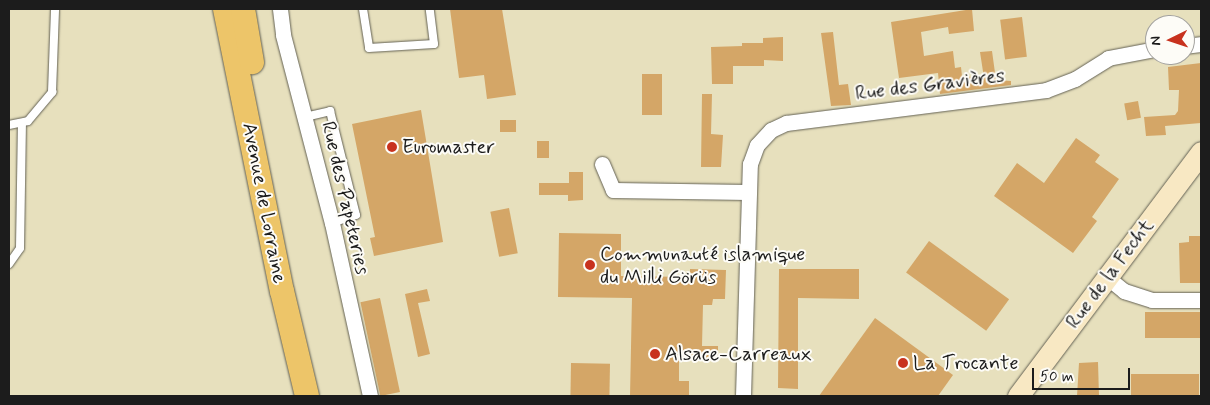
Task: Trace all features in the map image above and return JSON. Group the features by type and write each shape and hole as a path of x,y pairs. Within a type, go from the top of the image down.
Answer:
{"main road":[{"name":"Avenue de Lorraine","path":"225,9 282,291 307,396"},
{"name":"Avenue de Lorraine","path":"243,9 296,287 323,396"}],"street":[{"name":"Rue des Papeteries","path":"280,9 283,35 332,223 370,396"},
{"name":"Rue des Gravières","path":"743,396 750,164 757,145 771,130 786,123 1046,90 1075,79 1108,58 1145,51"},
{"name":"Rue de la Fecht","path":"1018,396 1201,152"},
{"path":"602,164 613,190 748,192"},
{"path":"1108,278 1124,291 1152,300 1201,300"}],"lane":[{"path":"9,125 22,124 28,121 52,92 54,9"},
{"path":"363,9 369,48 434,44 430,9"},
{"path":"305,117 330,112 356,215 332,223"},
{"path":"9,264 20,248 22,124"}],"building":[{"path":"450,9 502,9 516,95 487,99 484,75 459,78"},
{"path":"972,9 974,31 949,34 948,27 921,32 924,56 953,51 955,68 961,67 962,76 984,78 980,52 992,51 996,80 1011,81 1011,85 940,94 938,73 899,78 891,22"},
{"path":"1022,17 1027,57 1005,59 1000,20"},
{"path":"833,32 839,85 848,84 851,105 831,106 821,33"},
{"path":"783,37 783,61 764,60 764,66 733,66 733,84 712,84 711,47 742,46 742,43 763,43 763,38"},
{"path":"1201,63 1201,123 1165,126 1166,135 1146,136 1144,117 1175,115 1178,111 1179,90 1169,90 1168,67"},
{"path":"642,74 662,74 662,115 642,115"},
{"path":"702,94 712,94 711,134 723,135 721,167 701,167"},
{"path":"1138,101 1141,118 1127,120 1124,103"},
{"name":"Euromaster","path":"421,110 443,242 374,256 370,238 375,237 352,124"},
{"path":"500,120 516,120 516,132 500,132"},
{"path":"1076,138 1100,155 1095,162 1119,179 1092,217 1097,221 1073,253 994,196 1017,163 1044,183"},
{"path":"537,141 549,141 549,158 537,158"},
{"path":"569,172 583,172 583,200 568,201 568,195 539,195 539,183 569,183"},
{"path":"509,208 518,253 499,257 490,212"},
{"path":"559,233 621,234 621,276 690,277 690,269 726,270 725,299 713,299 712,305 703,305 702,346 718,346 718,360 679,359 679,381 689,381 689,396 630,396 632,298 558,297"},
{"path":"1189,236 1201,236 1201,283 1180,283 1179,243 1189,242"},
{"path":"929,241 1009,299 986,331 906,273"},
{"path":"779,269 859,269 859,299 798,298 798,389 778,388"},
{"path":"427,289 430,301 418,303 430,354 418,357 405,294"},
{"path":"380,298 400,392 380,396 360,302"},
{"path":"1145,312 1201,312 1201,338 1145,338"},
{"name":"La Trocante","path":"875,318 953,375 938,396 819,396"},
{"path":"1098,362 1099,396 1077,396 1079,363"},
{"path":"571,363 610,364 609,396 570,396"},
{"path":"1131,374 1199,374 1199,396 1131,396"}],"place":[{"name":"Euromaster","path":"392,147"},
{"name":"Communauté islamique du Milli Görüs","path":"590,265"},
{"name":"Alsace-Carreaux","path":"655,354"},
{"name":"La Trocante","path":"903,363"}]}
